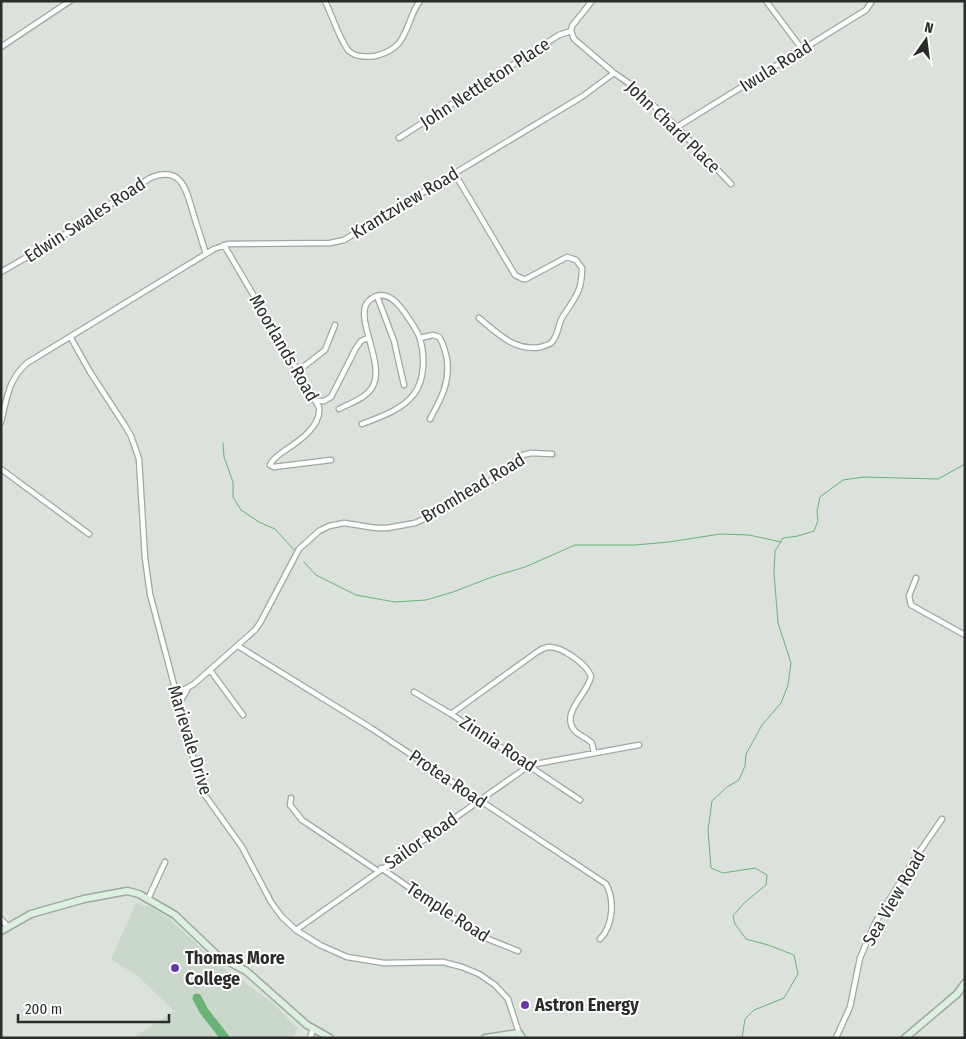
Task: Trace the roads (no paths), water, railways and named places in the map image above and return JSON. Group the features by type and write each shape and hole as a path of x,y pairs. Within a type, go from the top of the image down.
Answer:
{"main road":[{"path":"1,931 31,914 110,893 127,891 148,899 175,915 218,956 246,971 313,1029 330,1038"},
{"path":"905,1038 957,994 965,983"},
{"path":"488,1037 511,1034 521,1035"}],"street":[{"path":"1,47 70,1"},
{"path":"325,1 347,48 356,55 370,56 385,53 396,46 420,1"},
{"path":"571,31 574,22 592,1"},
{"path":"766,1 802,49"},
{"name":"Iwula Road","path":"677,127 866,10 872,1"},
{"name":"John Chard Place","path":"571,31 574,39 630,84 677,127 731,184"},
{"name":"John Nettleton Place","path":"399,138 559,35 571,31"},
{"name":"Krantzview Road","path":"1,422 15,375 27,363 71,338 206,254 224,245 344,240 583,96 614,73"},
{"name":"Edwin Swales Road","path":"1,272 53,242 143,182 156,175 163,174 176,177 185,186 206,254"},
{"path":"455,174 515,275 526,279 567,257 576,260 582,268 579,293 563,316 550,344 535,348 518,346 508,341 479,318"},
{"name":"Moorlands Road","path":"224,245 316,400 320,412 316,422 295,443 273,460 270,465 274,468 331,460"},
{"path":"377,296 394,341 404,385"},
{"path":"339,409 361,398 368,393 374,384 377,372 368,338 364,312 368,302 377,296 387,296 396,301 420,338 423,371 415,393 403,404 386,414 362,424"},
{"path":"298,371 325,350 336,325"},
{"path":"420,338 433,335 440,337 445,348 448,368 445,390 430,419"},
{"name":"Marievale Drive","path":"71,338 90,372 131,436 139,459 145,558 150,594 202,791 242,847 277,911 296,930 338,954 355,959 384,963 443,962 471,971 495,985 508,999 521,1035"},
{"path":"316,400 324,401 331,397 356,348 361,341 368,338"},
{"name":"Bromhead Road","path":"176,694 188,689 238,646 260,623 299,549 319,531 336,523 387,528 415,522 426,518 495,478 523,455 531,453 552,454"},
{"path":"1,469 89,534"},
{"path":"916,578 909,596 911,605 965,635"},
{"name":"Protea Road","path":"238,646 371,728 594,874 606,884 610,897 610,921 606,934 600,939"},
{"path":"452,714 537,652 548,648 555,648 584,665 591,676 590,683 576,702 571,718 574,730 592,743 594,753"},
{"path":"210,670 243,714"},
{"path":"179,704 188,689"},
{"name":"Zinnia Road","path":"414,692 452,714 580,800"},
{"name":"Sailor Road","path":"296,930 530,765 639,745"},
{"name":"Temple Road","path":"291,798 290,804 302,820 380,869 478,935 518,951"},
{"name":"Sea View Road","path":"836,1038 850,1007 860,958 874,925 913,861 942,819"},
{"path":"148,899 165,862"},
{"path":"1,920 8,927"},
{"path":"305,922 305,936"},
{"path":"310,1038 313,1029"}],"waterway":[{"path":"223,443 224,457 233,482 233,497 241,510 259,522 275,529 295,551"},
{"path":"742,1038 745,1019 754,1010 784,998 798,974 794,955 746,939 735,924 733,916 744,903 766,885 767,875 755,868 723,873 711,868 708,830 712,801 727,787 739,780 745,766 746,754 762,725 781,703 788,685 791,663 778,623 774,573 775,551 783,538 814,531 818,521 817,511 820,497 843,480 864,477 938,479 965,464"},
{"path":"304,562 316,575 356,595 395,602 426,600 453,592 525,567 575,545 635,545 720,534 749,535 781,542"},
{"path":"197,998 204,1011 225,1038"}],"place":[{"name":"Thomas More College","path":"175,968"},
{"name":"Astron Energy","path":"525,1005"}]}
